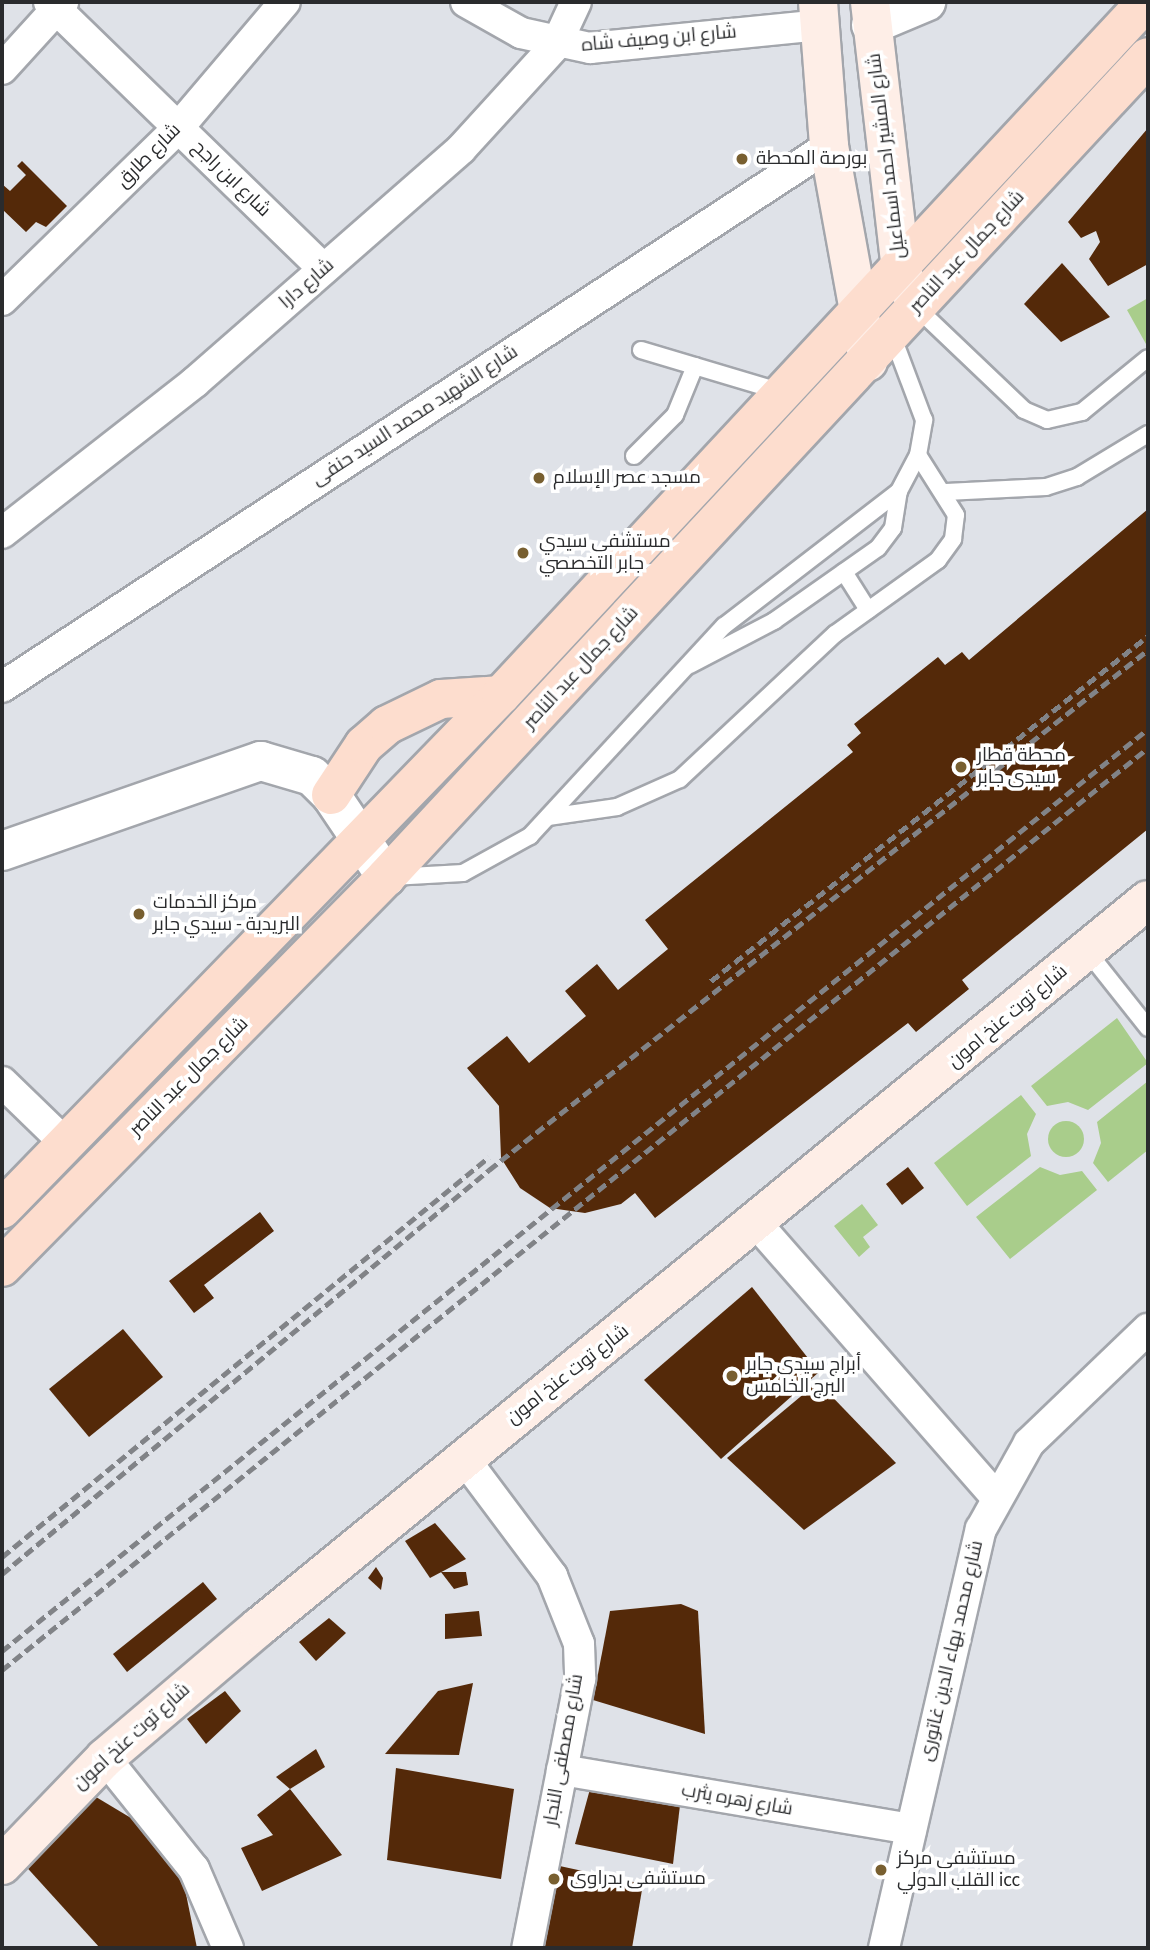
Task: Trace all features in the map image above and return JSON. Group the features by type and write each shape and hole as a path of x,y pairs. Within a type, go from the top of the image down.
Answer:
{"main road":[{"name":"شارع جمال عبد الناصر","path":"2,1209 501,695 782,392 901,270 1146,2"},
{"path":"819,13 829,146 860,314 892,334"},
{"name":"شارع المشير احمد اسماعيل","path":"870,13 901,270 892,334"},
{"name":"شارع جمال عبد الناصر","path":"2,1267 386,877 1148,57"},
{"path":"331,795 364,745 387,725 442,699 501,695"},
{"name":"شارع توت عنخ امون","path":"2,1865 105,1758 463,1457 757,1224 1148,900"}],"street":[{"name":"شارع طارق","path":"2,300 178,128 285,2"},
{"name":"شارع ابن وصيف شاه","path":"466,2 556,45 590,48 819,13"},
{"name":"شارع دارا","path":"2,533 195,382 461,149 556,45 576,2"},
{"path":"870,13 926,2"},
{"name":"شارع ابن راجح","path":"56,4 178,128 324,269"},
{"path":"2,69 56,4"},
{"name":"شارع الشهيد محمد السيد حنفى","path":"2,687 829,146"},
{"path":"2,851 234,765 287,765 331,795 386,877"},
{"path":"2,1082 66,1143"},
{"path":"757,1224 996,1497"},
{"name":"شارع محمد بهاء الدين غاتورى","path":"884,1948 967,1577 996,1497 1038,1434 1148,1329"},
{"name":"شارع مصطفى النجار","path":"463,1457 569,1609 580,1679 527,1948"},
{"path":"105,1758 194,1869 228,1948"},
{"name":"شارع زهره يثرب","path":"562,1770 911,1829"}],"lane":[{"path":"892,334 1024,410 1047,420 1082,412 1148,358"},
{"path":"678,670 754,633 844,572 886,539 899,491 918,455 922,403 892,334"},
{"path":"641,350 782,392"},
{"path":"634,456 675,415 695,366"},
{"path":"946,492 1046,487 1106,462 1148,434"},
{"path":"548,817 617,807 680,779 733,735 799,665 947,550 956,527 946,492 918,455"},
{"path":"386,877 438,878 475,869 510,852 548,817 678,670 772,584 899,491"},
{"path":"844,572 868,610"},
{"path":"1087,951 1148,1028"}],"green space":[{"path":"1148,298 1148,343 1146,344 1127,310"},
{"path":"1117,1018 1148,1063 1088,1110 1068,1102 1047,1106 1031,1086"},
{"path":"1148,1081 1148,1150 1108,1182 1093,1163 1101,1143 1097,1122"},
{"path":"1021,1095 1036,1114 1027,1134 1031,1156 967,1206 934,1163"},
{"path":"1066,1121 1078,1127 1084,1139 1078,1151 1066,1157 1054,1151 1048,1139 1054,1127"},
{"path":"1040,1167 1060,1175 1082,1171 1097,1190 1010,1259 976,1217"},
{"path":"862,1204 878,1225 863,1237 870,1247 859,1257 834,1226"}],"building":[{"path":"1148,128 1148,264 1108,286 1089,259 1100,242 1096,231 1081,238 1068,222"},
{"path":"22,161 67,206 46,227 36,222 26,232 2,209 2,184 10,191 26,175 17,166"},
{"path":"1062,263 1110,317 1061,342 1024,304"},
{"name":"محطة قطار سيدى جابر","path":"1148,509 1148,829 962,980 969,989 916,1032 908,1023 655,1218 635,1193 621,1204 585,1213 550,1208 520,1188 501,1158 499,1106 467,1068 507,1036 529,1063 586,1016 565,991 597,964 618,990 668,949 645,920 853,752 847,745 861,733 854,724 938,657 945,665 962,652 969,660"},
{"path":"908,1167 924,1188 902,1205 886,1184"},
{"path":"260,1212 274,1231 204,1285 214,1298 194,1313 169,1281"},
{"name":"أبراج سيدي جابر البرج الخامس","path":"752,1287 819,1372 721,1459 644,1380"},
{"path":"123,1329 163,1377 89,1437 49,1389"},
{"path":"818,1382 896,1463 804,1530 727,1458"},
{"path":"435,1523 466,1559 430,1578 405,1541"},
{"path":"376,1567 383,1578 381,1590 368,1578"},
{"path":"441,1572 466,1572 468,1585 454,1589"},
{"path":"203,1582 217,1599 127,1672 113,1654"},
{"path":"681,1604 698,1611 705,1734 593,1700 610,1611"},
{"path":"479,1611 482,1636 445,1639 445,1614"},
{"path":"329,1618 346,1633 316,1661 299,1642"},
{"path":"473,1683 459,1755 385,1754 438,1691"},
{"path":"225,1691 241,1711 206,1744 187,1719"},
{"path":"316,1749 325,1767 290,1789 276,1777"},
{"path":"596,1767 683,1780 673,1864 575,1844"},
{"path":"396,1768 514,1789 501,1879 387,1860"},
{"path":"290,1789 342,1855 262,1891 241,1848 273,1835 257,1815"},
{"path":"86,1791 176,1845 197,1948 100,1948 21,1861"},
{"path":"555,1865 643,1884 632,1948 528,1948"}],"railway":[{"path":"711,981 1148,636"},
{"path":"2,1574 489,1170 1148,650"},
{"path":"2,1651 1148,729"},
{"path":"2,1670 1148,748"},
{"path":"2,1557 489,1157"}],"place":[{"name":"بورصة المحطة","path":"742,159"},
{"name":"مسجد عصر الإسلام","path":"539,478"},
{"name":"مستشفى سيدي جابر التخصصي","path":"523,553"},
{"name":"محطة قطار سيدى جابر","path":"961,767"},
{"name":"مركز الخدمات البريدية - سيدي جابر","path":"139,914"},
{"name":"أبراج سيدي جابر البرج الخامس","path":"732,1376"},
{"name":"مستشفى مركز القلب الدولي icc","path":"881,1870"},
{"name":"مستشفى بدراوى","path":"554,1879"}]}
